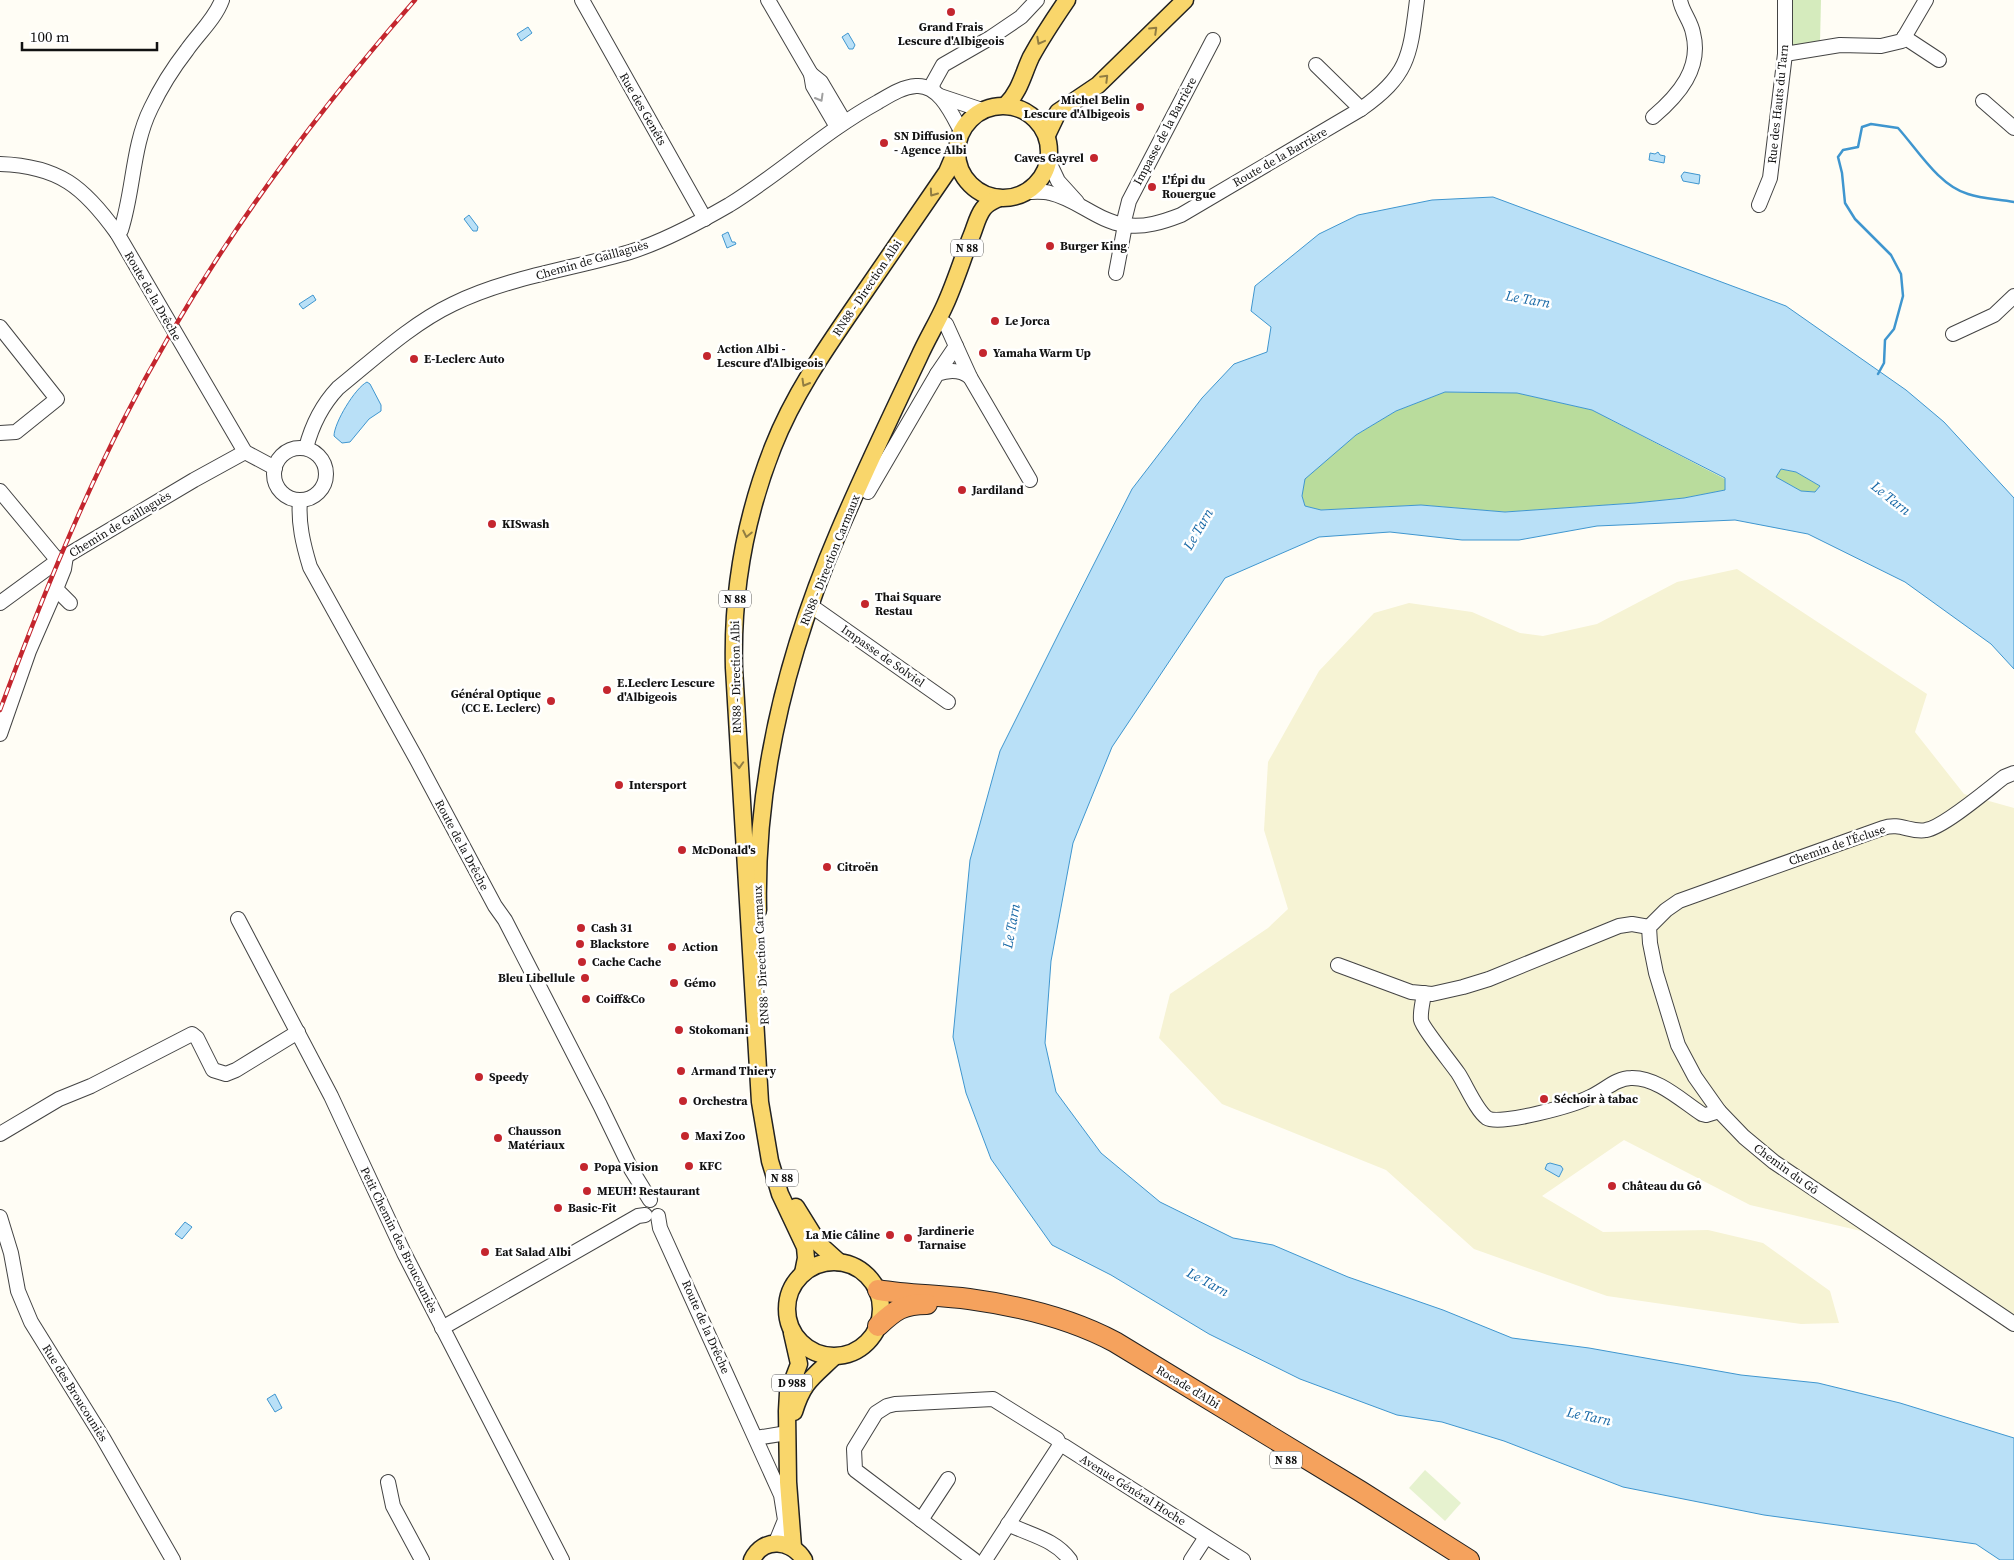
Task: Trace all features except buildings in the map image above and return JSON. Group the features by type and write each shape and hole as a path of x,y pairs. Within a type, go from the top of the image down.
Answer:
{"highway":[{"name":"Rocade d'Albi","path":"878,1290 900,1294 923,1294 970,1299 1036,1312 1070,1321 1092,1330 1115,1342 1360,1491 1469,1560"},
{"name":"Rocade d'Albi","path":"878,1326 892,1313 903,1307 915,1304 932,1304 1050,1328 1081,1340 1132,1367 1448,1560"}],"main road":[{"path":"1006,105 1015,95 1030,59 1044,33 1067,0"},
{"path":"1047,135 1058,112 1098,85 1185,0"},
{"path":"1006,105 1023,109 1038,120 1047,135 1050,148 1049,162 1041,179 1027,192 1013,198 998,198 982,194 968,183 959,168 956,151 962,131 970,119 982,110 1006,105"},
{"name":"RN88 - Direction Albi","path":"803,1273 806,1258 805,1247 780,1194 772,1169 760,1102 741,813 733,639 734,603 752,507 774,445 795,400 821,356 947,172 956,151"},
{"name":"RN88 - Direction Carmaux","path":"839,1262 818,1244 800,1216 781,1176 776,1156 768,1076 758,923 759,851 765,793 781,702 815,589 839,530 920,354 945,305 983,208 998,198"},
{"path":"758,923 768,854 776,770 784,729 809,634 817,610 868,492 954,309 965,274 973,233"},
{"path":"826,1262 839,1262 860,1269 870,1278 878,1290 881,1314 878,1326 871,1339 861,1348 848,1355 834,1357 821,1355 800,1343 792,1333 787,1321 786,1308 788,1295 794,1283 803,1273 814,1266 826,1262"},
{"name":"D 988","path":"788,1433 788,1393 799,1364 792,1333"},
{"name":"D 988","path":"788,1433 800,1393 808,1380 834,1357"},
{"path":"788,1433 788,1482 793,1547"},
{"path":"752,1560 760,1548 776,1542 793,1547 804,1560"}],"street":[{"path":"116,233 122,230 125,219 137,151 149,111 164,83 219,9 222,0"},
{"name":"Rue des Genêts","path":"582,0 705,219"},
{"path":"768,0 811,74 820,82 841,124"},
{"path":"962,131 936,93 933,83 943,65 1020,17 1037,0"},
{"name":"Route de la Barrière","path":"1027,192 1050,193 1079,204 1094,214 1124,225 1138,226 1158,223 1181,215 1361,109 1381,95 1405,64 1412,35 1417,0"},
{"path":"1653,117 1662,109 1688,77 1696,57 1693,32 1680,0"},
{"name":"Rue des Hauts du Tarn","path":"1759,205 1770,178 1785,54 1785,0"},
{"path":"1785,54 1840,45 1881,46 1902,41 1926,0"},
{"path":"1904,37 1939,60"},
{"name":"Impasse de la Barrière","path":"1116,273 1128,201 1213,40"},
{"path":"1316,66 1361,109"},
{"name":"Chemin de Gaillaguès","path":"306,448 315,420 326,400 338,388 412,330 445,308 494,288 632,251 659,241 705,219 763,183 841,124 899,90 916,86 982,110"},
{"path":"1983,102 2014,128"},
{"name":"Route de la Barrière","path":"1049,162 1058,181 1079,204"},
{"name":"Route de la Drêche","path":"0,164 36,168 61,177 92,201 116,233 245,452"},
{"path":"1953,334 1994,315 2014,296"},
{"path":"946,324 970,377 1030,480"},
{"path":"0,328 57,399 16,432 0,433"},
{"path":"868,492 937,374 956,346"},
{"path":"937,374 948,370 965,373 970,377"},
{"path":"296,448 306,448 315,452 322,459 326,468 326,478 322,488 315,495 300,500 290,498 282,492 276,483 275,468 279,459 286,452 296,448"},
{"path":"245,452 275,468"},
{"name":"Chemin de Gaillaguès","path":"0,603 61,559 245,452"},
{"path":"0,491 54,556 61,559 64,569 29,651 0,734"},
{"name":"Route de la Drêche","path":"300,500 301,534 310,566 495,906 505,920 660,1228 756,1438 781,1495 785,1520 776,1542"},
{"path":"56,589 70,603"},
{"name":"Impasse de Solviel","path":"817,610 948,702"},
{"name":"Chemin de l'Écluse","path":"1649,927 1666,910 1679,901 1888,826 1895,825 1924,830 1940,825 2004,778 2014,773"},
{"name":"Petit Chemin des Broucouniès","path":"238,919 331,1096 363,1168 442,1328 562,1560"},
{"path":"1338,965 1404,990 1424,993 1440,992 1489,979 1619,926 1632,924 1649,927"},
{"name":"Chemin du Gô","path":"1649,927 1656,973 1678,1045 1695,1077 1719,1111 1744,1137 1774,1162 2014,1324"},
{"path":"1424,993 1421,1015 1423,1027 1447,1056 1487,1118 1501,1120 1551,1110 1586,1099 1618,1081 1632,1078 1650,1081 1702,1114 1706,1115 1719,1111"},
{"path":"0,1134 59,1099 91,1086 192,1034 197,1038 213,1070 226,1074 236,1070 298,1032"},
{"path":"442,1328 649,1208"},
{"name":"Rue des Broucouniès","path":"0,1217 11,1253 18,1291 31,1322 104,1438 173,1560"},
{"name":"Avenue Général Hoche","path":"921,1520 855,1470 854,1449 876,1414 887,1406 992,1399 1057,1439 1060,1445 1243,1560"},
{"path":"756,1438 788,1433"},
{"path":"985,1560 1060,1445"},
{"path":"948,1479 921,1520 974,1560"},
{"path":"388,1482 393,1506 422,1560"},
{"path":"1008,1524 1045,1539 1060,1548 1070,1560"},
{"path":"1191,1560 1206,1537"}],"shaded area":[{"path":"1737,569 1927,694 1915,732 1964,794 2014,808 2014,1332 1988,1310 1861,1231 1750,1205 1624,1140 1542,1196 1603,1232 1708,1230 1763,1243 1830,1291 1839,1323 1801,1324 1607,1296 1474,1249 1386,1170 1222,1104 1159,1038 1170,994 1268,928 1288,909 1264,830 1268,762 1319,671 1374,613 1409,603 1472,612 1520,633 1543,636 1597,624 1677,582"}],"green space":[{"path":"1789,0 1821,0 1820,43 1797,49 1788,42"},
{"path":"1445,392 1517,393 1592,410 1725,479 1725,490 1684,498 1635,503 1505,512 1421,505 1320,510 1305,506 1302,496 1304,479 1356,435 1396,411"},
{"path":"1781,469 1796,472 1820,486 1815,492 1801,491 1775,477"},
{"path":"1425,1470 1461,1503 1445,1521 1409,1488"}],"water":[{"path":"528,27 532,33 521,41 517,34"},
{"path":"848,33 855,45 853,49 849,49 842,37"},
{"path":"1658,152 1660,155 1665,156 1664,163 1649,160 1650,153 1655,154"},
{"path":"1684,172 1700,175 1699,184 1683,181 1681,176"},
{"name":"Le Tarn","path":"1493,197 1786,306 1906,390 1944,422 2014,498 2014,669 1991,644 1905,582 1808,534 1735,520 1597,526 1519,540 1462,540 1390,532 1319,537 1225,578 1112,747 1073,843 1051,961 1045,1043 1056,1092 1101,1153 1160,1202 1233,1238 1273,1245 1348,1277 1443,1310 1512,1338 1589,1348 1741,1375 1818,1383 1900,1403 2014,1438 2014,1560 2000,1560 1976,1544 1764,1515 1623,1487 1504,1441 1442,1422 1397,1415 1300,1379 1209,1334 1111,1275 1052,1245 991,1159 966,1093 953,1037 970,860 1000,751 1132,489 1202,398 1234,364 1267,352 1271,327 1251,311 1255,286 1319,234 1358,215 1432,200","holes":["1445,392 1517,393 1592,410 1725,478 1725,490 1684,498 1635,503 1505,512 1421,505 1321,510 1305,506 1302,496 1305,479 1356,435 1396,411","1781,469 1796,472 1820,486 1815,492 1801,491 1776,477"]},
{"path":"469,215 478,227 477,231 473,231 464,219"},
{"path":"728,232 732,242 736,244 727,248 722,235"},
{"path":"313,295 316,300 303,309 299,304"},
{"path":"367,382 370,384 381,405 381,411 369,419 350,442 342,443 334,436 337,423 351,398"},
{"path":"1547,1164 1561,1166 1563,1169 1559,1177 1545,1169"},
{"path":"185,1222 192,1227 182,1239 175,1234"},
{"path":"275,1394 282,1408 275,1412 267,1399"}],"waterway":[{"path":"1878,374 1884,363 1885,340 1894,329 1903,296 1901,274 1891,255 1855,219 1845,203 1842,173 1838,157 1843,150 1858,147 1862,127 1871,124 1898,128 1929,166 1957,190 1979,197 2014,202"}],"railway":[{"path":"0,710 73,526 106,454 186,307 256,200 294,149 333,98 415,0"}],"place":[{"name":"Grand Frais Lescure d'Albigeois","path":"951,12"},
{"name":"Michel Belin Lescure d'Albigeois","path":"1140,107"},
{"name":"SN Diffusion - Agence Albi","path":"884,143"},
{"name":"Caves Gayrel","path":"1094,158"},
{"name":"L'Épi du Rouergue","path":"1152,187"},
{"name":"Burger King","path":"1050,246"},
{"name":"Le Jorca","path":"995,321"},
{"name":"Yamaha Warm Up","path":"983,353"},
{"name":"Action Albi - Lescure d'Albigeois","path":"707,356"},
{"name":"E-Leclerc Auto","path":"414,359"},
{"name":"Jardiland","path":"962,490"},
{"name":"KISwash","path":"492,524"},
{"name":"Thai Square Restau","path":"865,604"},
{"name":"E.Leclerc Lescure d'Albigeois","path":"607,690"},
{"name":"Général Optique (CC E. Leclerc)","path":"551,701"},
{"name":"Intersport","path":"619,785"},
{"name":"McDonald's","path":"682,850"},
{"name":"Citroën","path":"827,867"},
{"name":"Cash 31","path":"581,928"},
{"name":"Blackstore","path":"580,944"},
{"name":"Action","path":"672,947"},
{"name":"Cache Cache","path":"582,962"},
{"name":"Bleu Libellule","path":"585,978"},
{"name":"Gémo","path":"674,983"},
{"name":"Coiff&Co","path":"586,999"},
{"name":"Stokomani","path":"679,1030"},
{"name":"Armand Thiery","path":"681,1071"},
{"name":"Speedy","path":"479,1077"},
{"name":"Séchoir à tabac","path":"1544,1099"},
{"name":"Orchestra","path":"683,1101"},
{"name":"Maxi Zoo","path":"685,1136"},
{"name":"Chausson Matériaux","path":"498,1138"},
{"name":"KFC","path":"689,1166"},
{"name":"Popa Vision","path":"584,1167"},
{"name":"Château du Gô","path":"1612,1186"},
{"name":"MEUH! Restaurant","path":"587,1191"},
{"name":"Basic-Fit","path":"558,1208"},
{"name":"La Mie Câline","path":"890,1235"},
{"name":"Jardinerie Tarnaise","path":"908,1238"},
{"name":"Eat Salad Albi","path":"485,1252"}]}
